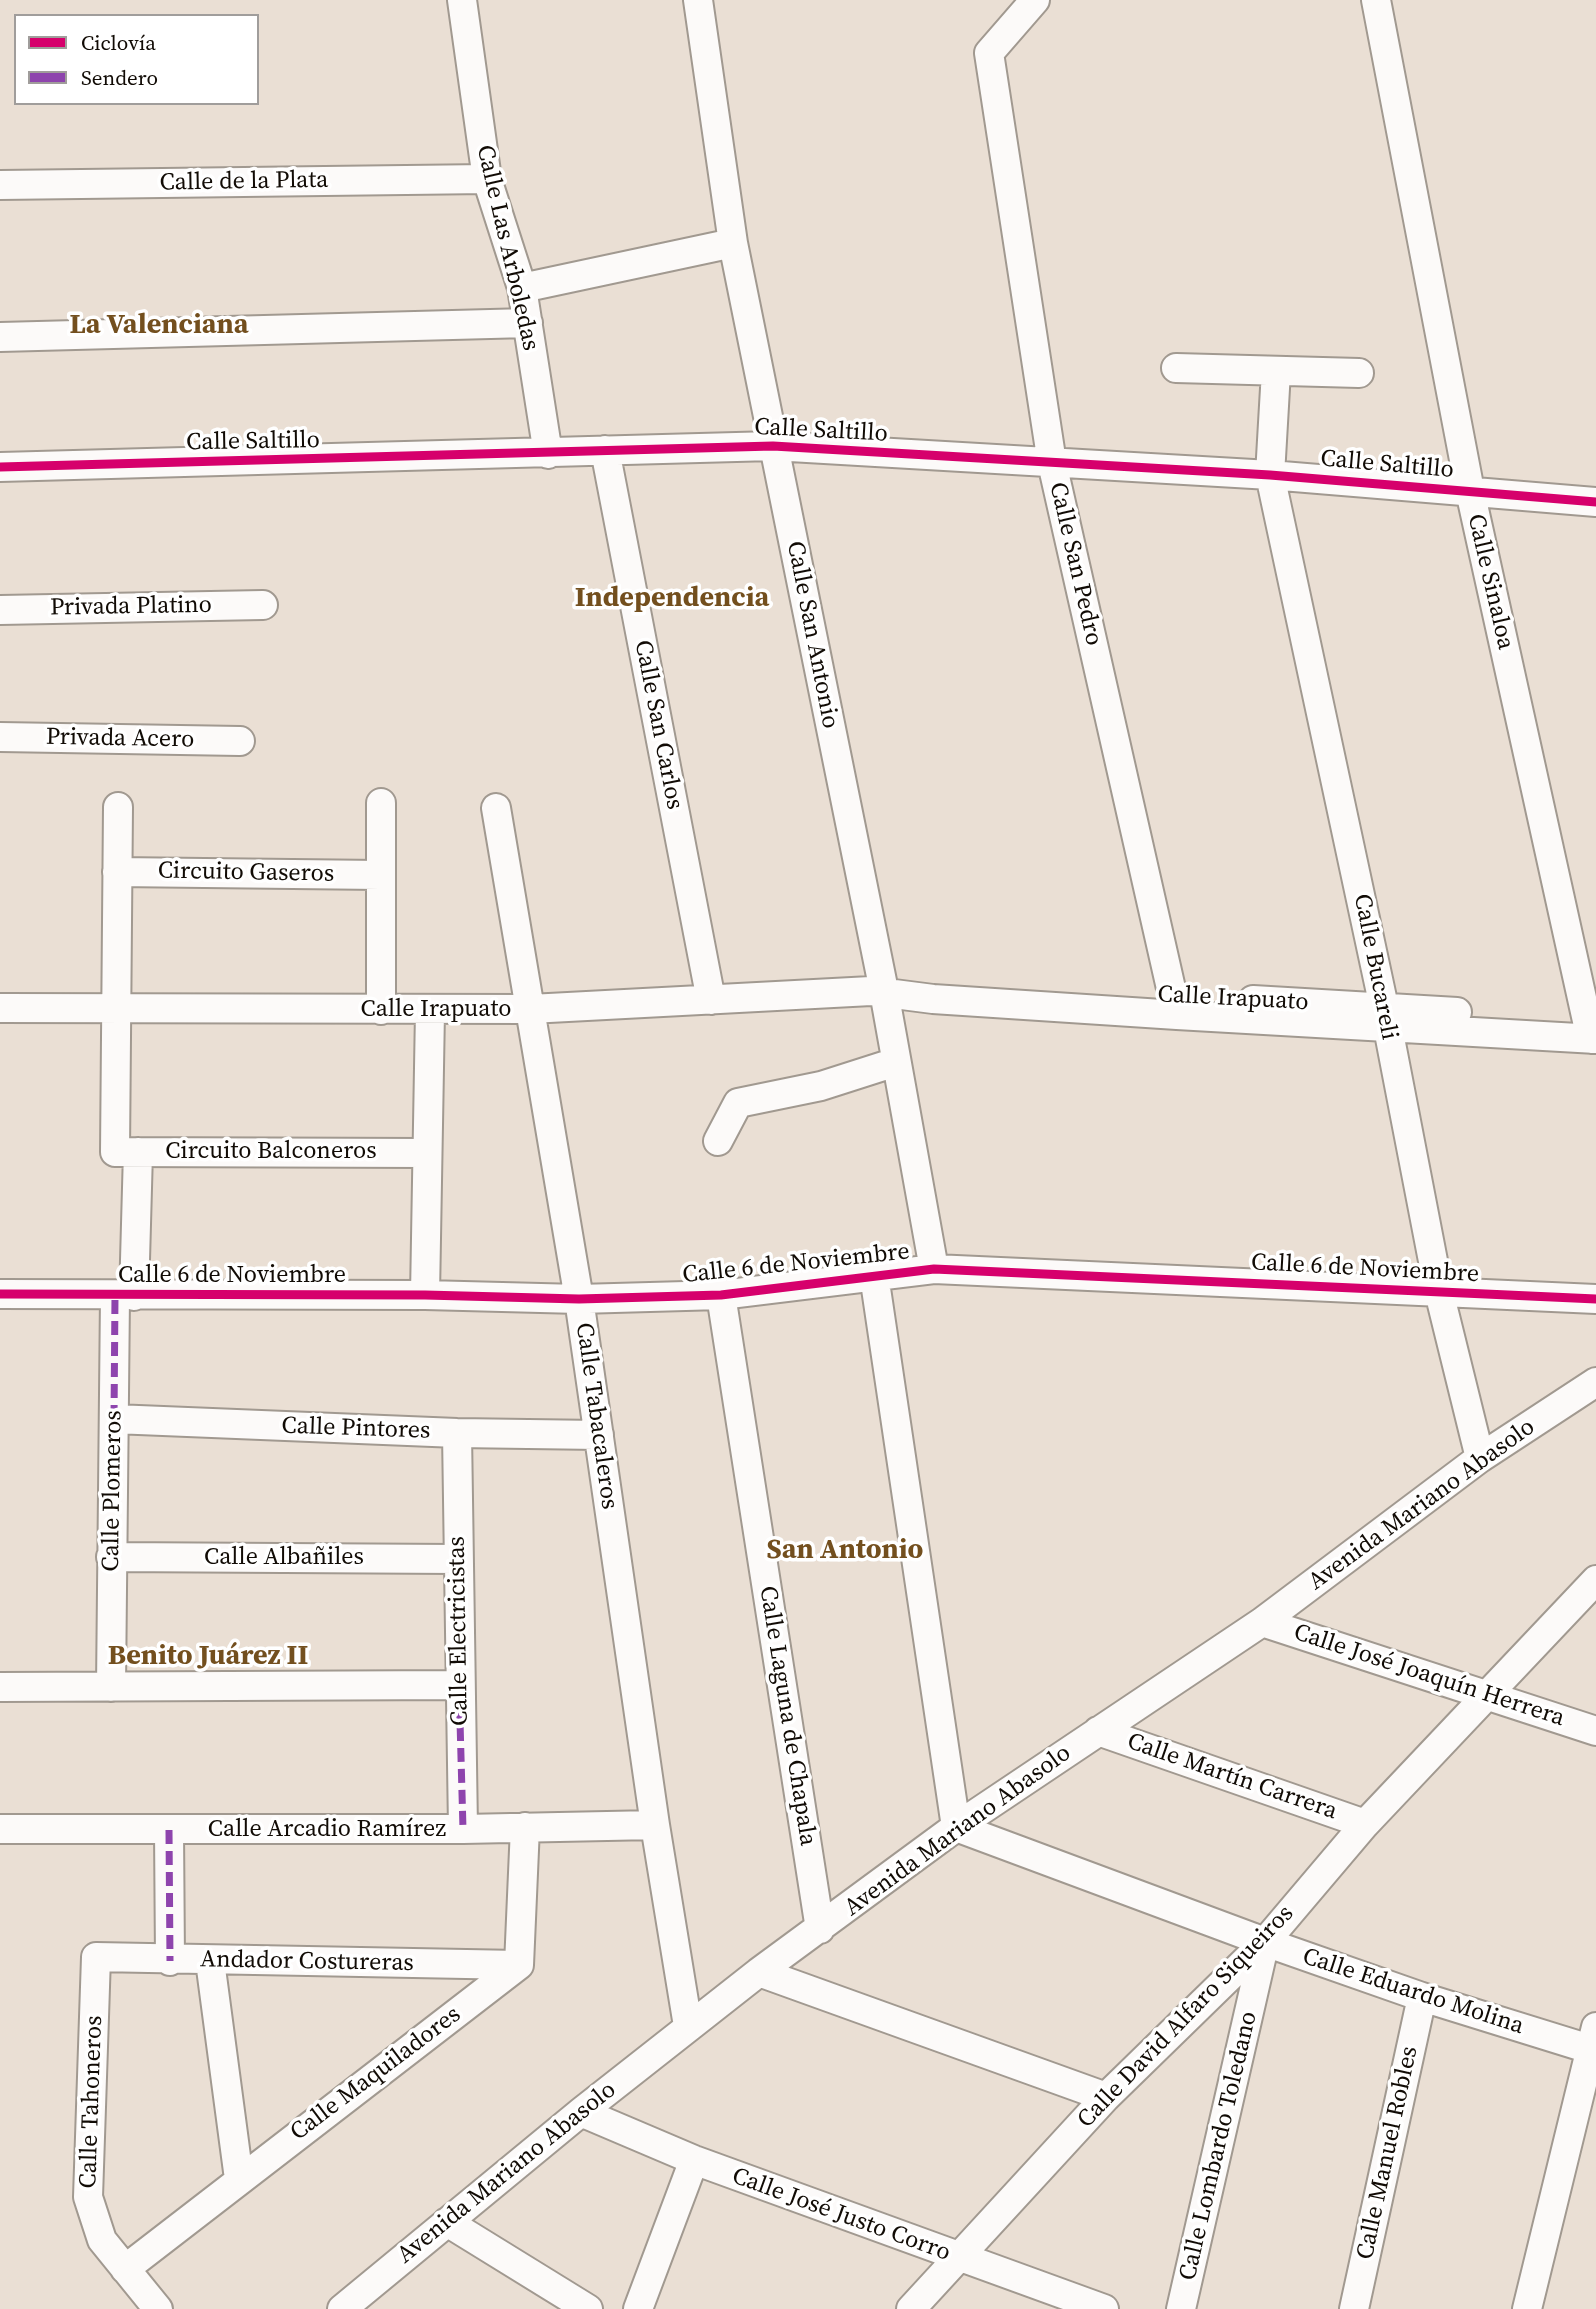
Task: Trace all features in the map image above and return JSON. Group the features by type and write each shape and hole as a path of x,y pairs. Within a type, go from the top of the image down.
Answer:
{"street":[{"name":"Calle Las Arboledas","path":"462,0 488,179 522,288 548,454"},
{"name":"Calle San Antonio","path":"698,0 733,243 879,990 896,1062 934,1269"},
{"name":"Calle San Pedro","path":"1035,0 989,53 1052,463 1175,1005"},
{"name":"Calle Sinaloa","path":"1376,0 1469,491 1593,1030"},
{"name":"Calle de la Plata","path":"0,185 488,179"},
{"path":"522,288 733,243"},
{"path":"0,337 528,323"},
{"path":"1177,368 1359,373"},
{"name":"Calle Bucareli","path":"1276,371 1270,475 1386,1017 1439,1292 1480,1458"},
{"name":"Calle Saltillo","path":"0,467 773,446 1270,475 1596,502"},
{"name":"Calle San Carlos","path":"605,450 711,1000"},
{"name":"Privada Platino","path":"0,610 263,605"},
{"name":"Privada Acero","path":"0,737 240,741"},
{"path":"380,1010 381,803"},
{"path":"115,1010 118,807"},
{"name":"Calle Tabacaleros","path":"496,808 579,1299 654,1825 688,2026"},
{"name":"Circuito Gaseros","path":"117,872 380,875"},
{"name":"Calle Irapuato","path":"0,1008 530,1009 879,990 934,979 1175,1005 1593,1030"},
{"name":"Circuito Balconeros","path":"115,1010 115,1152 427,1153"},
{"path":"425,1295 429,1010"},
{"path":"718,1141 738,1104 821,1086 896,1062"},
{"name":"Calle Plomeros","path":"111,1687 114,1419 138,1152"},
{"name":"Calle 6 de Noviembre","path":"0,1294 425,1295 579,1299 721,1295 934,1269 1596,1299"},
{"path":"874,1275 956,1827"},
{"name":"Calle Laguna de Chapala","path":"721,1295 820,1930"},
{"name":"Avenida Mariano Abasolo","path":"342,2309 581,2112 759,1972 820,1930 956,1827 1262,1622 1480,1458 1596,1382"},
{"name":"Calle Pintores","path":"114,1419 457,1433 599,1434"},
{"name":"Calle Electricistas","path":"457,1433 463,1829"},
{"name":"Calle Albañiles","path":"111,1557 457,1559"},
{"name":"Calle David Alfaro Siqueiros","path":"911,2309 1106,2097 1265,1942 1365,1824 1596,1580"},
{"name":"Calle José Joaquín Herrera","path":"1262,1622 1487,1693 1596,1731"},
{"path":"0,1687 459,1685"},
{"name":"Calle Martín Carrera","path":"1098,1731 1365,1824"},
{"name":"Calle Arcadio Ramírez","path":"0,1829 463,1829 654,1825"},
{"path":"519,1965 525,1827"},
{"name":"Calle Eduardo Molina","path":"956,1827 1265,1942 1422,1997 1594,2043"},
{"path":"169,1830 170,1961"},
{"name":"Calle Lombardo Toledano","path":"1181,2309 1265,1942"},
{"name":"Andador Costureras","path":"96,1957 170,1961 519,1965"},
{"name":"Calle Tahoneros","path":"96,1957 88,2197 102,2240 158,2309"},
{"path":"210,1961 239,2179"},
{"name":"Calle Maquiladores","path":"125,2269 519,1965"},
{"path":"759,1972 1106,2097"},
{"name":"Calle Manuel Robles","path":"1354,2309 1422,1997"},
{"path":"1527,2309 1594,2043"},
{"name":"Calle José Justo Corro","path":"581,2112 694,2160 956,2258 1104,2309"},
{"path":"638,2309 694,2160"},
{"path":"447,2222 588,2309"}],"marked path":[{"path":"114,1419 115,1296"},
{"path":"459,1685 463,1829"},
{"path":"169,1830 170,1961"}],"cycle path":[{"path":"0,467 773,446 1270,475 1596,502"},
{"path":"0,1294 425,1295 579,1299 721,1295 934,1269 1596,1299"}],"district":[{"name":"La Valenciana","path":"159,326"},
{"name":"Independencia","path":"672,599"},
{"name":"San Antonio","path":"845,1551"},
{"name":"Benito Juárez II","path":"208,1657"}]}
